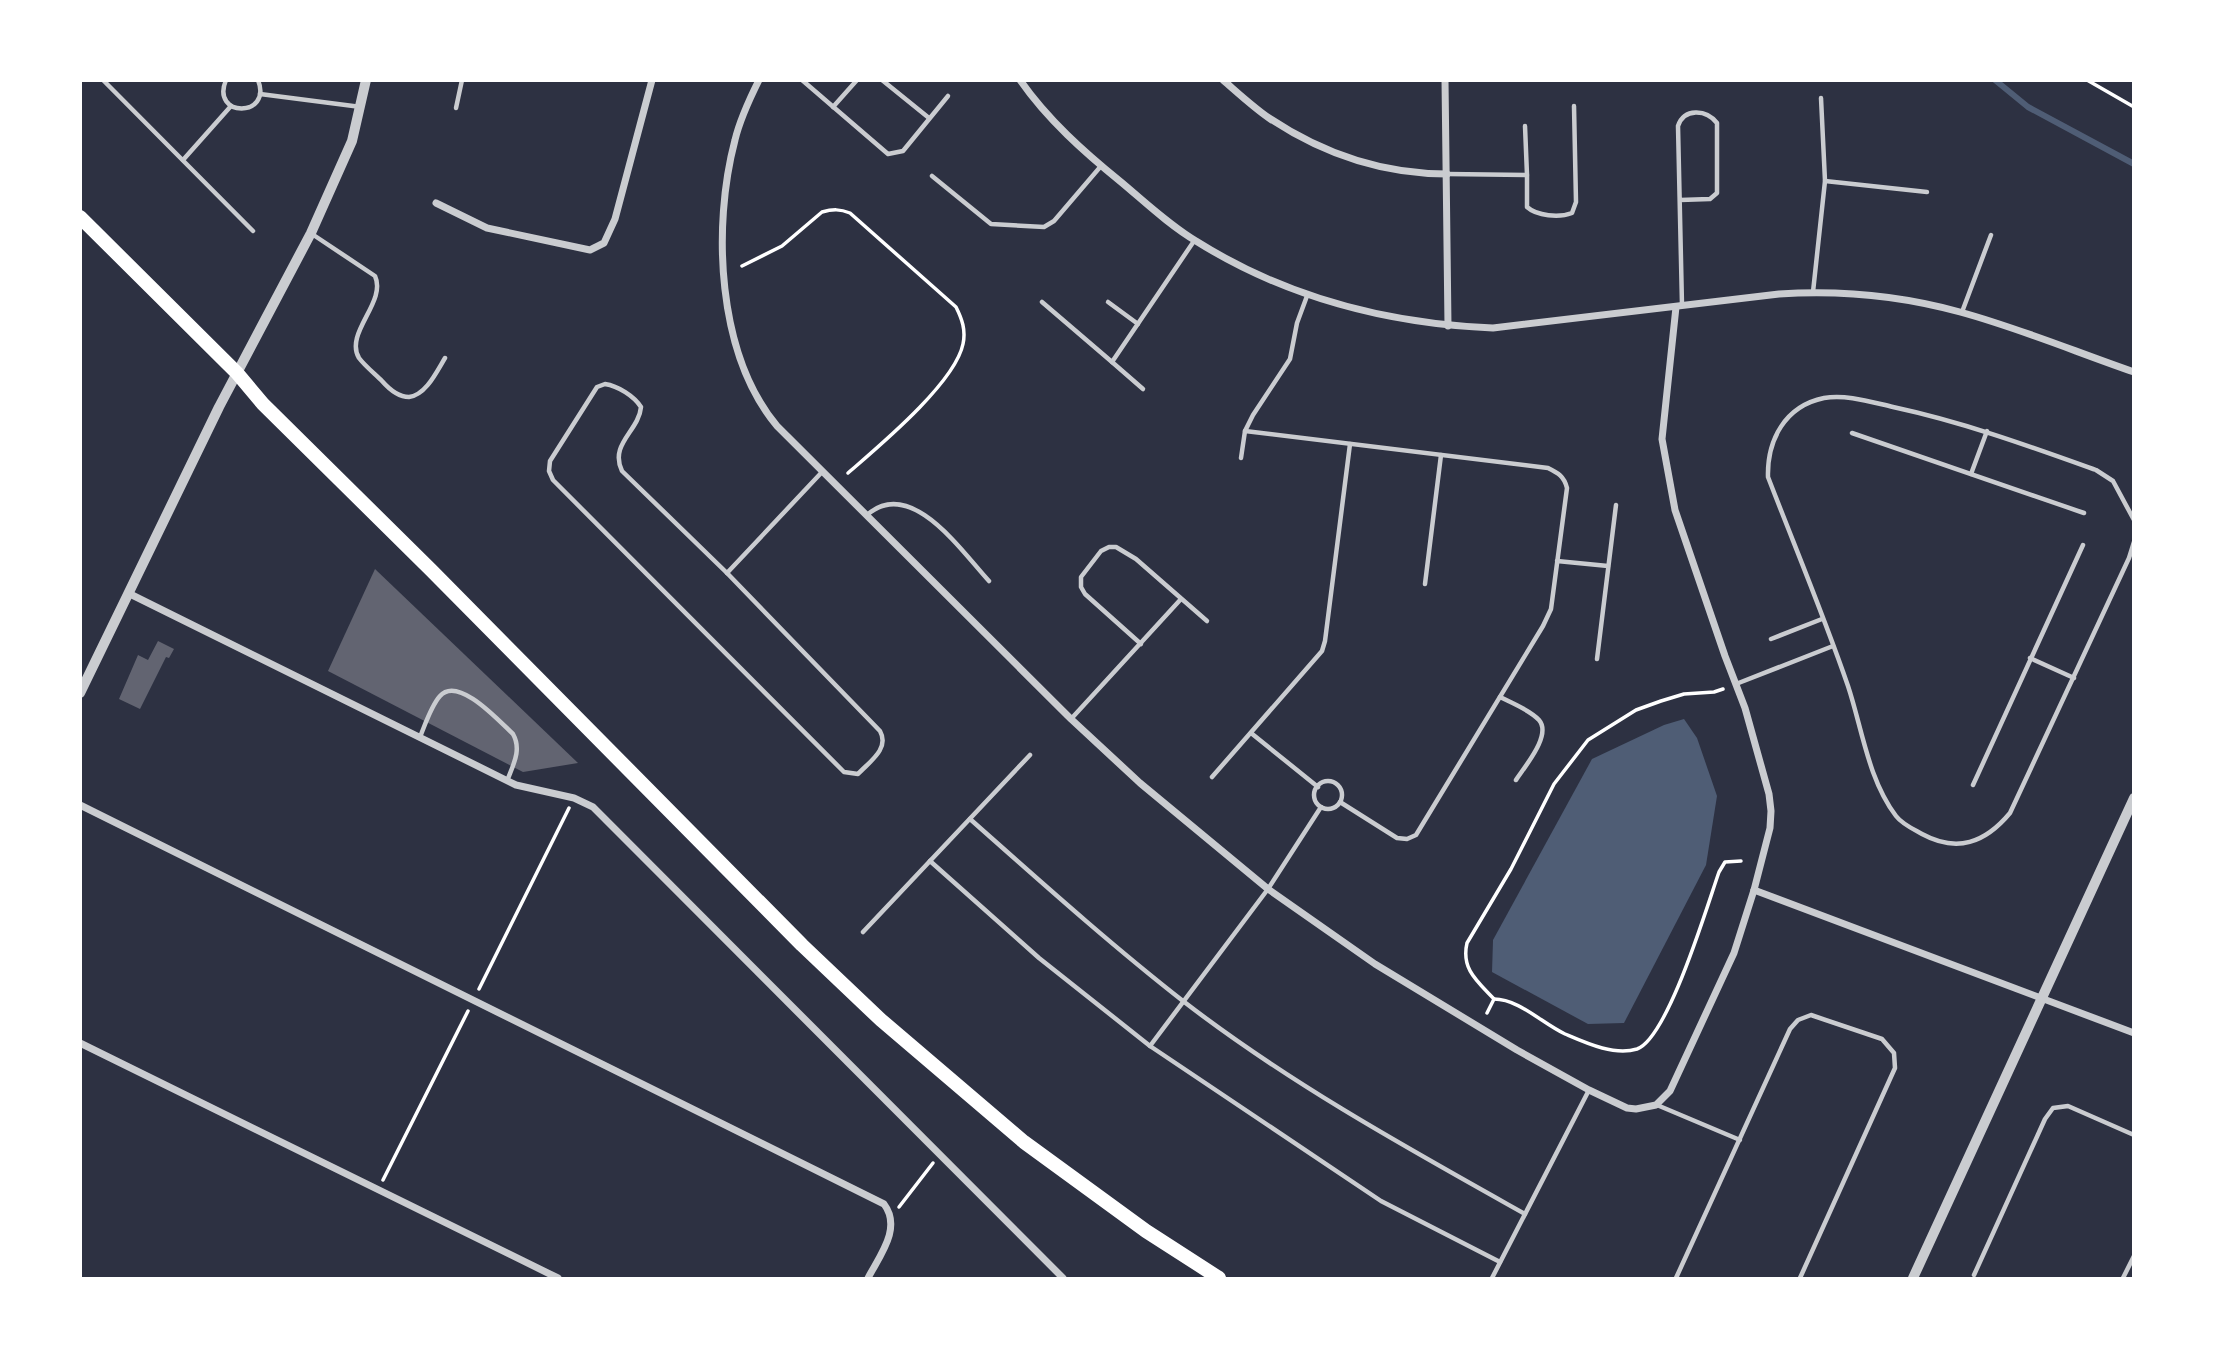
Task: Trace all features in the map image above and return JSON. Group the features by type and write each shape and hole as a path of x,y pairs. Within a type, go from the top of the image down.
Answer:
{"main road":[{"path":"80,218 237,373 263,404 802,945 881,1020 1024,1142 1146,1231 1219,1279"}],"street":[{"path":"80,693 130,594 168,510 311,233 352,141 366,80"},
{"path":"436,203 487,228 590,250 604,243 615,219 652,80"},
{"path":"759,80 735,137 728,178 723,248 727,302 739,352 757,398 777,426 1071,719 1140,783 1268,889 1375,964 1517,1050 1627,1108 1644,1109 1656,1105 1670,1091 1734,953 1754,890 1770,828 1771,811 1769,794 1745,708 1675,510 1664,453 1663,426 1679,306"},
{"path":"1020,80 1067,135 1194,241 1250,271 1307,296 1369,312 1448,326 1493,328 1813,292 1896,299 1962,312 2133,372"},
{"path":"1223,80 1268,117 1346,157 1378,168 1447,174"},
{"path":"1445,80 1448,326"},
{"path":"130,594 507,781 574,798 593,807 1063,1279"},
{"path":"1913,1279 2133,800"},
{"path":"80,805 884,1204 892,1217 891,1233 868,1279"},
{"path":"1754,890 2133,1033"},
{"path":"80,1043 558,1279"}],"lane":[{"path":"103,80 253,231"},
{"path":"226,80 223,96 231,106 243,110 254,105 260,94 258,80"},
{"path":"456,108 462,80"},
{"path":"802,80 888,154 903,151 948,96"},
{"path":"833,107 857,80"},
{"path":"883,80 929,118"},
{"path":"260,94 361,107"},
{"path":"1813,292 1825,181 1821,98"},
{"path":"183,160 231,106"},
{"path":"1525,125 1527,207 1539,214 1567,215 1572,213 1576,202 1574,106"},
{"path":"1679,306 1678,126 1680,119 1689,113 1706,114 1717,123 1717,193 1710,199 1680,200"},
{"path":"932,177 991,223 1044,226 1054,221 1101,166"},
{"path":"1447,174 1527,175"},
{"path":"1825,181 1927,192"},
{"path":"311,233 375,276 378,291 360,331 356,347 359,357 389,389 406,397 421,393 445,358"},
{"path":"1962,312 1991,235"},
{"path":"1112,362 1194,241"},
{"path":"1241,458 1245,431 1261,400 1280,378 1290,359 1297,323 1307,296"},
{"path":"1042,302 1143,389"},
{"path":"1108,302 1138,324"},
{"path":"606,384 615,386 637,400 641,407 619,450 618,461 622,471 727,573 883,735 882,749 858,774 844,772 552,480 548,471 550,461 597,387 606,384"},
{"path":"2133,520 2113,481 2096,470 1947,418 1839,397 1826,398 1802,407 1782,424 1770,449 1769,477 1848,686 1872,767 1888,804 1897,818 1914,830 1926,837 1953,845 1984,837 2010,813 2129,558 2133,542"},
{"path":"1245,431 1548,468 1561,474 1567,488 1550,609 1543,626 1416,835 1411,838 1397,838 1340,802"},
{"path":"1971,474 1987,431"},
{"path":"1852,433 2084,513"},
{"path":"1212,777 1322,650 1350,444"},
{"path":"1425,584 1441,455"},
{"path":"727,573 822,472"},
{"path":"867,515 891,503 919,510 989,582"},
{"path":"1597,659 1616,505"},
{"path":"1973,785 2083,545"},
{"path":"1140,644 1085,594 1081,587 1081,578 1101,551 1109,547 1124,550 1207,621"},
{"path":"1557,561 1609,566"},
{"path":"1071,719 1181,599"},
{"path":"1771,639 1822,619"},
{"path":"1735,684 1833,646"},
{"path":"2030,658 2074,678"},
{"path":"419,737 440,695 457,691 468,694 513,734 517,741 517,755 507,781"},
{"path":"1500,697 1537,718 1542,726 1540,743 1516,780"},
{"path":"1251,733 1318,787"},
{"path":"863,932 1030,755"},
{"path":"1324,782 1337,784 1342,796 1340,802 1331,809 1321,807 1315,797 1318,787 1324,782"},
{"path":"1150,1046 1268,889 1321,807"},
{"path":"970,819 1058,897 1185,1002 1290,1076 1525,1214"},
{"path":"930,861 1039,958 1150,1046 1381,1201 1500,1262"},
{"path":"1676,1279 1790,1029 1798,1020 1811,1015 1882,1039 1891,1047 1895,1060 1892,1076 1800,1279"},
{"path":"1492,1279 1589,1090"},
{"path":"1656,1105 1740,1140"},
{"path":"1974,1275 2045,1119 2053,1108 2068,1106 2133,1135"},
{"path":"2123,1279 2133,1256"}],"path":[{"path":"2087,80 2133,107"},
{"path":"741,267 782,246 822,212 844,211 850,213 956,307 961,315 964,343 956,362 934,391 848,472"},
{"path":"1725,688 1714,692 1684,694 1636,710 1599,731 1578,751 1544,801 1511,869 1467,943 1464,956 1468,969 1494,999 1511,1002 1540,1021 1588,1043 1625,1052 1640,1048 1662,1023 1719,872 1725,862 1741,861"},
{"path":"1487,1013 1494,999"},
{"path":"892,1217 940,1154"}],"water":[{"path":"1684,719 1697,738 1717,796 1706,865 1624,1023 1588,1024 1492,972 1493,940 1592,759 1664,725"}],"building":[{"path":"375,569 578,763 523,772 328,671"},
{"path":"158,641 174,649 169,658 166,657 140,709 119,699 138,655 148,660"}],"waterway":[{"path":"1995,80 2028,107 2134,164"}]}
